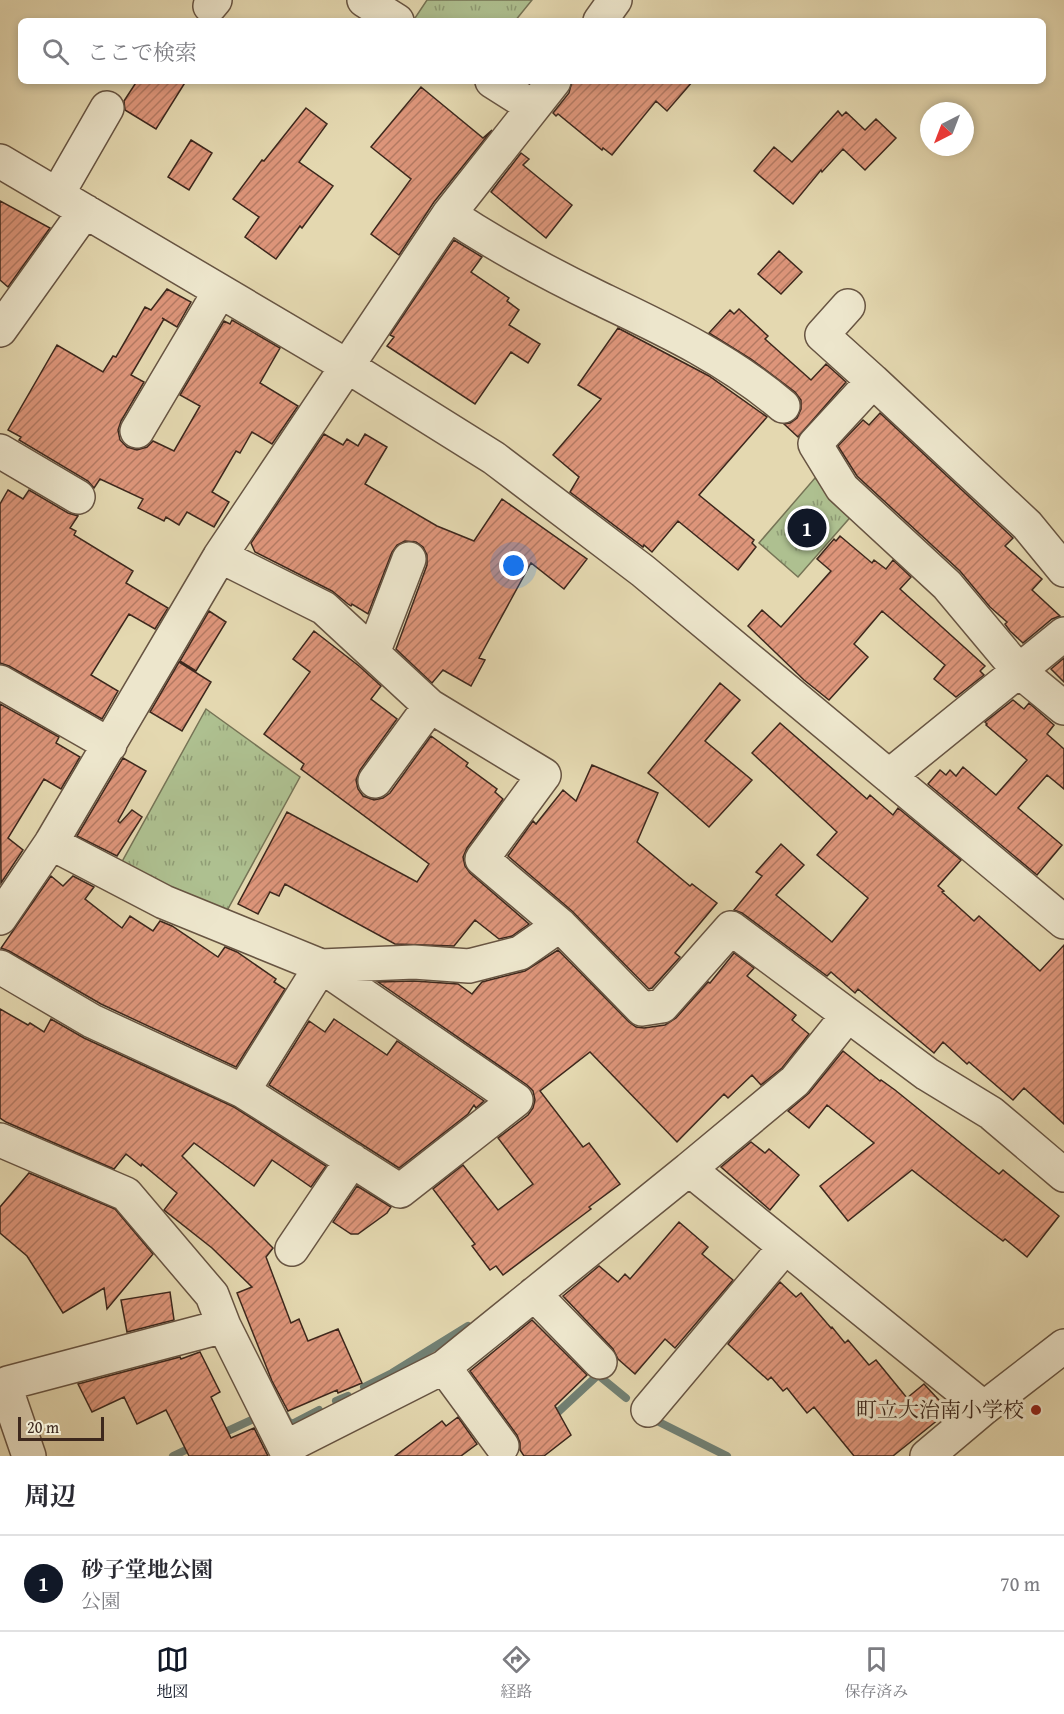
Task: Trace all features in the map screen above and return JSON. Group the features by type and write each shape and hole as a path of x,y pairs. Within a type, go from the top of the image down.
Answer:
{"street":[{"path":"363,0 392,18"},
{"path":"602,18 615,0"},
{"path":"497,84 533,107"},
{"path":"0,918 51,843 220,556 449,214 552,84"},
{"path":"57,195 107,108"},
{"path":"0,161 347,366 494,458 643,571 1064,922"},
{"path":"0,330 85,211"},
{"path":"449,214 491,242 683,338 755,382 783,406"},
{"path":"137,431 220,291"},
{"path":"848,306 822,335 1027,525 1064,570"},
{"path":"873,381 815,444 842,488 947,585 1019,671 1064,708"},
{"path":"0,451 78,497"},
{"path":"220,556 324,608 430,706 544,775 482,859 560,925 642,1009 662,1006 730,928 927,1074 991,1113 1064,1175"},
{"path":"373,653 409,559"},
{"path":"890,776 1064,634"},
{"path":"0,682 110,745"},
{"path":"375,781 430,706"},
{"path":"0,967 92,1021 243,1091 400,1191 516,1100 321,966 164,902 51,843"},
{"path":"321,966 414,962 469,966 520,953 560,925"},
{"path":"243,1091 321,966"},
{"path":"0,1140 126,1194 212,1295 224,1326 288,1451 444,1367 795,1081 848,1015"},
{"path":"292,1249 352,1160"},
{"path":"689,1169 984,1408"},
{"path":"648,1410 785,1247"},
{"path":"534,1294 600,1362"},
{"path":"29,1456 3,1383 224,1326"},
{"path":"927,1456 1064,1346"},
{"path":"444,1367 502,1446"}],"green space":[{"path":"427,0 532,0 517,18 415,18"},
{"path":"815,478 854,513 798,577 759,543"},
{"path":"206,709 300,777 223,918 118,869"}],"building":[{"path":"135,84 184,84 156,129 125,110 124,101"},
{"path":"571,84 690,84 667,111 656,101 612,155 603,148 602,150 558,114 556,116 553,113 569,93"},
{"path":"421,87 483,138 492,130 434,202 399,255 371,234 411,179 371,147"},
{"path":"306,108 327,124 299,162 333,186 276,259 245,237 259,217 233,199"},
{"path":"838,111 842,116 846,112 865,130 876,119 896,138 865,170 843,149 822,172 821,170 793,204 754,171 774,147 792,162"},
{"path":"191,140 212,153 189,190 168,177"},
{"path":"521,153 529,159 523,165 572,205 546,238 491,192"},
{"path":"0,201 50,228 8,287 0,280"},
{"path":"454,240 482,257 471,272 509,298 507,301 519,310 509,325 540,344 528,363 511,352 475,404 387,346 394,337 390,335"},
{"path":"779,251 802,272 781,294 758,274"},
{"path":"167,289 191,302 177,327 164,319 131,375 144,382 118,430 120,440 127,447 137,450 147,447 153,441 174,451 200,406 180,395 224,321 230,324 232,320 280,348 260,383 298,406 272,444 252,432 240,453 236,451 212,492 229,502 214,527 187,512 179,525 166,517 164,521 138,508 143,499 100,479 94,488 88,481 19,440 21,437 8,430 57,345 103,372 113,356 116,357 145,307 151,310"},
{"path":"739,309 768,336 765,339 811,380 826,364 846,382 798,437 784,424 797,418 801,409 801,400 795,392 751,359 709,333 730,310 734,314"},
{"path":"618,328 709,376 767,417 699,495 754,540 752,543 756,547 738,570 678,521 652,552 570,492 579,477 553,455 601,399 578,385"},
{"path":"880,413 1013,538 1005,546 1042,579 1032,590 1060,616 1052,619 1023,643 1010,631 1005,624 1007,622 990,607 960,571 857,476 838,446 863,420 869,425"},
{"path":"324,434 343,445 347,439 358,446 365,434 387,447 365,484 437,526 474,541 502,499 587,559 564,589 531,563 479,658 485,660 471,686 443,670 432,683 396,649 427,565 427,555 423,547 416,542 405,541 397,545 392,552 368,614 352,604 351,606 332,591 255,552 251,543"},
{"path":"8,490 23,499 29,490 68,513 78,516 70,528 76,531 74,535 133,571 126,583 168,608 155,629 129,614 91,675 118,691 102,719 0,663 0,504"},
{"path":"840,536 872,563 874,560 886,569 893,560 911,577 900,589 985,666 980,671 984,675 956,697 934,679 945,665 882,611 854,644 868,657 829,700 804,680 748,626 762,610 781,627 831,571 817,559 834,539 836,541"},
{"path":"209,611 226,622 196,671 180,661"},
{"path":"314,631 381,686 371,699 397,719 360,770 356,780 363,796 374,800 390,793 431,736 468,763 466,766 497,789 495,792 503,799 467,848 463,857 470,873 529,924 512,936 499,939 475,920 454,946 395,944 285,884 279,896 270,892 258,914 238,904 287,812 417,882 429,864 301,769 304,764 264,734 310,672 293,659"},
{"path":"1064,658 1064,682 1051,669"},
{"path":"179,662 211,682 182,731 150,712"},
{"path":"720,683 740,700 705,741 752,780 709,827 648,773"},
{"path":"1013,700 1024,709 1029,703 1054,725 1047,734 1064,749 1064,789 1047,775 1018,808 1062,845 1037,875 928,784 940,770 946,775 950,770 956,776 963,767 996,795 1027,760 985,722"},
{"path":"0,704 59,737 56,743 80,757 61,789 44,779 8,838 23,850 1,883"},
{"path":"780,723 867,799 870,795 893,815 898,808 961,860 938,886 974,921 979,916 1040,971 1064,945 1064,1124 1024,1088 1013,1100 943,1042 934,1053 858,989 855,993 831,972 827,976 742,913 734,910 762,876 756,872 781,844 804,865 776,895 832,942 868,898 817,855 837,832 752,753"},
{"path":"123,758 146,771 118,821 120,823 132,810 142,817 117,856 77,836"},
{"path":"592,765 658,793 637,842 690,886 692,884 717,903 675,953 680,957 649,989 572,911 508,856 533,821 536,824 563,790 576,801"},
{"path":"51,876 63,886 73,876 94,887 85,899 122,928 130,916 153,931 160,921 172,926 218,957 225,947 237,952 276,979 274,982 285,989 236,1067 101,1004 1,948"},
{"path":"558,950 629,1022 636,1027 644,1028 665,1025 676,1018 708,982 710,983 734,953 754,968 747,976 796,1015 792,1020 809,1034 782,1068 761,1085 752,1075 728,1098 724,1094 677,1142 590,1052 540,1091 583,1147 589,1143 620,1184 589,1207 591,1209 503,1275 496,1266 490,1270 472,1246 475,1244 433,1189 463,1165 498,1210 533,1184 498,1138 528,1115 535,1100 533,1091 378,982 414,981 458,984 472,994 482,982 525,971"},
{"path":"0,1009 44,1032 51,1019 84,1038 234,1107 326,1166 311,1187 272,1160 254,1186 194,1143 182,1156 273,1248 266,1257 291,1323 299,1319 308,1341 338,1329 362,1383 338,1393 337,1390 288,1411 272,1381 237,1293 252,1287 212,1248 164,1210 177,1193 126,1154 114,1169 0,1118"},
{"path":"334,1019 387,1055 397,1041 484,1101 476,1108 474,1105 468,1114 399,1168 269,1085 309,1021 325,1032"},
{"path":"843,1051 999,1174 1003,1170 1059,1216 1027,1257 912,1170 848,1221 820,1186 874,1143 827,1105 809,1128 788,1111 809,1093"},
{"path":"751,1142 765,1153 769,1149 799,1175 770,1210 721,1167"},
{"path":"29,1173 115,1209 153,1254 107,1309 104,1288 63,1313 27,1256 0,1233 0,1207"},
{"path":"357,1186 391,1207 387,1213 358,1234 351,1234 333,1222"},
{"path":"679,1222 708,1247 702,1254 733,1280 675,1348 665,1339 635,1374 618,1359 613,1349 563,1296 599,1266 618,1282 625,1274 630,1279"},
{"path":"780,1282 796,1297 801,1293 845,1343 848,1340 869,1365 876,1360 907,1398 924,1384 949,1411 893,1456 854,1456 814,1407 807,1413 787,1388 783,1391 771,1377 768,1380 728,1344"},
{"path":"170,1292 174,1320 127,1332 121,1300"},
{"path":"532,1320 587,1375 555,1406 571,1435 544,1456 524,1456 520,1450 517,1435 470,1371"},
{"path":"200,1352 220,1392 211,1397 231,1438 254,1428 268,1456 189,1456 166,1410 137,1424 124,1397 92,1412 78,1384 180,1357 181,1359"},
{"path":"458,1417 477,1444 461,1456 395,1456 442,1421 446,1426"}],"waterway":[{"path":"364,1387 392,1373 468,1326"},
{"path":"551,1407 557,1413 598,1375 626,1398"},
{"path":"336,1401 348,1396"},
{"path":"285,1415 292,1424 319,1410"},
{"path":"219,1435 262,1415"},
{"path":"649,1417 727,1456"},
{"path":"173,1456 194,1446"}],"place":[{"name":"砂子堂地公園","path":"807,528"},
{"name":"町立大治南小学校","path":"1036,1410"}]}
